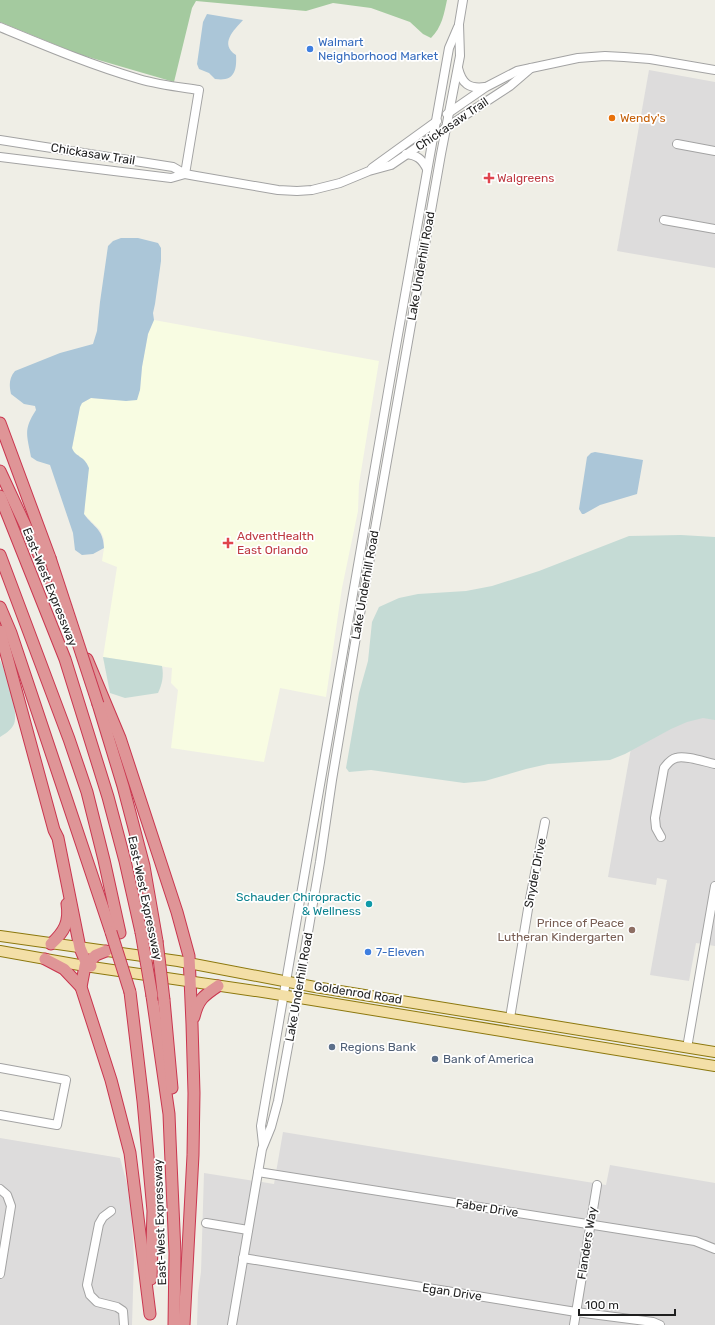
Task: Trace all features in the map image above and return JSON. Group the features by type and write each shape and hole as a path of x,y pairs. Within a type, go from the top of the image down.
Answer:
{"highway":[{"path":"0,423 50,558 98,704 123,786 144,866 157,941 164,1000 172,1093 169,1114"},
{"path":"0,471 96,679 120,738 177,912 189,956 194,1092 193,1155 184,1325"},
{"name":"East-West Expressway","path":"0,496 65,659 108,797 125,861 141,932 169,1114 175,1253 174,1325"},
{"name":"East-West Expressway","path":"0,555 69,739 87,792 104,860 115,932 130,992 143,1101 153,1211 150,1319"},
{"path":"0,607 11,633 115,932"},
{"path":"0,631 54,830 58,838 80,948 88,965"},
{"path":"51,944 62,933 68,913 54,841 54,830"},
{"path":"81,987 88,965 96,955 106,951"},
{"path":"45,959 64,969 81,987 111,1080 130,1153 150,1319"},
{"path":"192,1024 199,1002 203,997 218,986"}],"main road":[{"name":"Goldenrod Road","path":"0,936 190,963 299,984 715,1052"},
{"name":"Goldenrod Road","path":"0,951 190,982 297,997 715,1066"},
{"path":"471,1026 485,1024 498,1026 510,1018"},
{"path":"527,1035 540,1029 573,1035 577,1030"},
{"path":"646,1055 661,1052 673,1055 687,1048"},
{"path":"694,1063 697,1058 703,1056 715,1058"}],"street":[{"name":"Lake Underhill Road","path":"232,1325 263,1144 271,1128 278,1101 297,997 320,862 332,780 400,383 460,56 459,24 463,0"},
{"name":"Lake Underhill Road","path":"263,1144 260,1126 378,445 449,48 459,24"},
{"path":"0,27 74,58 139,79 168,86 199,90 185,174"},
{"name":"Chickasaw Trail","path":"369,171 387,156 486,87 517,71 578,58 605,56 650,59 715,70"},
{"path":"458,68 462,79 469,86 478,88 486,87"},
{"name":"Chickasaw Trail","path":"0,140 173,167 185,174 261,187 297,191 312,190 329,187 391,164 510,86 531,68"},
{"path":"677,144 715,151"},
{"path":"406,154 418,156 427,169"},
{"name":"Chickasaw Trail","path":"0,157 171,178 185,174"},
{"path":"664,220 715,229"},
{"path":"394,357 398,367 400,383"},
{"path":"378,445 380,460 385,473"},
{"path":"344,643 354,649"},
{"path":"342,652 354,649"},
{"path":"661,837 656,828 655,818 664,768 668,762 675,758 682,757 715,764"},
{"name":"Snyder Drive","path":"510,1018 528,909 545,822"},
{"path":"687,1048 713,905 715,886"},
{"path":"0,1068 66,1080 57,1125 0,1115"},
{"name":"Faber Drive","path":"258,1172 696,1241 715,1249"},
{"name":"Flanders Way","path":"574,1325 597,1185"},
{"path":"0,1189 7,1195 11,1206 0,1274"},
{"path":"111,1211 103,1217 99,1224 87,1285 90,1295 97,1302 117,1307 123,1311 124,1325"},
{"path":"206,1223 248,1230"},
{"name":"Egan Drive","path":"243,1258 576,1312 652,1322 660,1325"}],"shaded area":[{"path":"207,14 243,20 232,33 228,42 231,51 236,55 236,66 233,74 226,79 215,79 209,73 199,69 197,64 203,22"},
{"path":"649,70 715,82 715,268 617,251"},
{"path":"121,238 138,238 158,243 161,248 161,261 153,313 154,320 148,334 142,367 140,390 137,400 126,401 91,398 82,403 80,407 72,448 76,454 85,461 89,468 84,514 100,532 104,548 93,554 82,555 75,550 73,533 50,465 37,461 31,457 27,433 29,423 36,410 35,406 24,404 11,394 10,382 15,371 60,353 93,344 97,331 108,246 113,241"},
{"name":"AdventHealth East Orlando","path":"154,320 379,361 359,484 358,511 342,588 326,697 280,688 264,762 171,748 178,690 171,683 172,668 103,657 117,567 102,561 104,539 100,530 84,514 85,509 79,455 74,454 72,448 82,403 91,398 111,400 140,390 142,367 148,334"},
{"path":"595,452 643,460 637,494 600,505 582,514 579,509 587,457 591,453"},
{"path":"681,535 715,537 715,720 703,718 687,722 625,754 610,760 548,764 485,781 464,783 371,770 349,772 346,768 359,693 368,661 372,622 379,607 399,598 418,594 466,591 492,586 539,571 629,536"},
{"path":"648,653 715,664 715,946 696,943 689,981 650,975 667,880 657,878 656,885 608,877"},
{"path":"103,657 162,666 162,680 158,693 125,698 110,693"},
{"path":"0,660 11,692 15,719 11,728 0,737"},
{"path":"283,1132 606,1185 610,1165 715,1183 715,1325 197,1325 198,1293 201,1272 204,1173 274,1184"},
{"path":"0,1138 120,1158 127,1184 131,1209 134,1259 132,1325 0,1325"}],"green space":[{"path":"0,0 447,0 440,25 431,38 423,34 410,22 371,8 333,3 306,11 196,1 192,8 174,82 78,54 0,22"}],"place":[{"name":"Walmart Neighborhood Market","path":"310,49"},
{"name":"Wendy's","path":"612,118"},
{"name":"Walgreens","path":"489,178"},
{"name":"AdventHealth East Orlando","path":"228,543"},
{"name":"Schauder Chiropractic & Wellness","path":"369,904"},
{"name":"Prince of Peace Lutheran Kindergarten","path":"632,930"},
{"name":"7-Eleven","path":"368,952"},
{"name":"Regions Bank","path":"332,1047"},
{"name":"Bank of America","path":"435,1059"}]}
